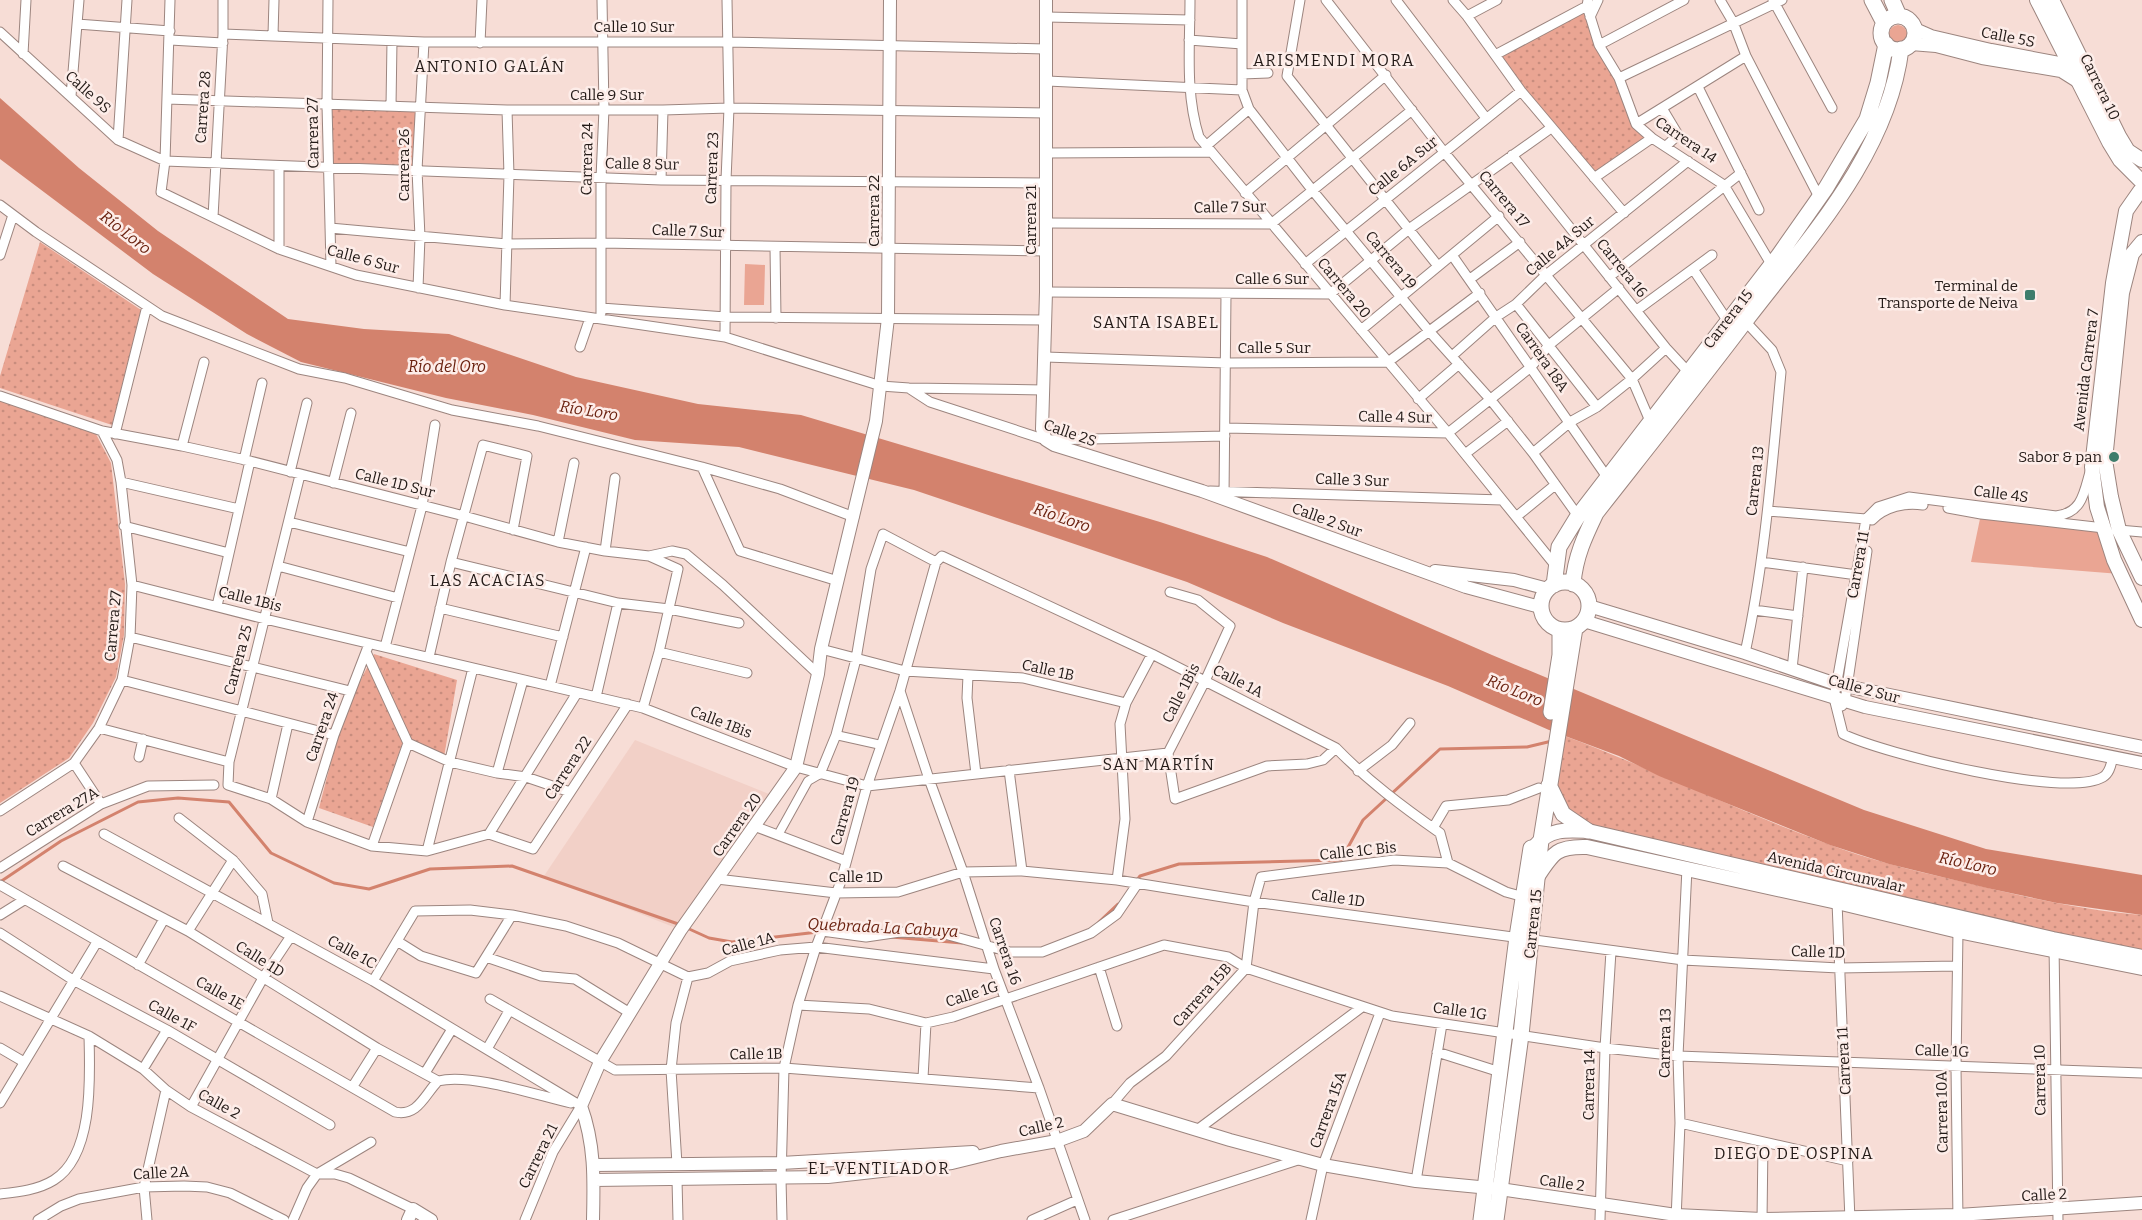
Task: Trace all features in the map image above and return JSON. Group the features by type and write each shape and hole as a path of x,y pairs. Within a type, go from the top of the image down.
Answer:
{"main road":[{"path":"1872,0 1884,23"},
{"path":"1892,0 1899,16"},
{"name":"Carrera 10","path":"2037,0 2070,64 2085,82 2128,151 2142,160"},
{"name":"Carrera 10","path":"2052,0 2115,151 2141,185"},
{"path":"1899,16 1909,20 1915,29 1915,36 1906,47 1890,47 1881,34 1884,23 1899,16"},
{"name":"Carrera 15","path":"1573,584 1580,546 1596,513 1693,377 1727,320 1819,197 1867,118 1878,83 1886,44"},
{"name":"Carrera 15","path":"1551,587 1559,547 1578,516 1650,421 1745,321 1831,210 1881,125 1906,47"},
{"path":"2141,185 2142,207"},
{"name":"Avenida Carrera 7","path":"2141,185 2126,211 2113,283 2092,467 2097,507 2114,560 2142,620"},
{"name":"Avenida Carrera 7","path":"2142,242 2132,254 2122,293 2105,460 2119,530 2142,578"},
{"path":"1562,582 1573,584 1583,591 1589,606 1573,627 1546,622 1540,607 1541,600 1551,587 1562,582"},
{"name":"Carrera 15","path":"1481,1220 1492,1189 1521,1035 1525,939 1524,897 1530,852 1573,627"},
{"path":"1545,781 1563,814 1588,831"},
{"name":"Carrera 15","path":"1496,1220 1492,1189 1500,1072 1505,1033 1538,876 1545,781"},
{"name":"Avenida Circunvalar","path":"1540,840 1552,833 1566,830 1588,831 2142,968"},
{"path":"1530,852 1540,840"},
{"name":"Avenida Circunvalar","path":"1538,876 1557,851 1574,846 1587,847 1958,931 2142,957"}],"street":[{"path":"23,54 26,0"},
{"path":"71,96 79,0"},
{"path":"118,140 127,0"},
{"path":"165,161 170,0"},
{"name":"Carrera 28","path":"213,217 223,0"},
{"path":"273,35 274,0"},
{"name":"Carrera 27","path":"328,0 327,105 331,266"},
{"path":"480,43 482,0"},
{"name":"Carrera 24","path":"601,313 601,178 604,109 602,0"},
{"name":"Carrera 23","path":"725,337 729,108 727,0"},
{"name":"Carrera 22","path":"876,422 888,318 890,0"},
{"name":"Carrera 21","path":"1046,0 1046,292 1042,429 1046,440"},
{"name":"Carrera 20","path":"1190,0 1189,88 1192,116 1198,137 1448,433 1555,565"},
{"name":"Carrera 19","path":"1242,0 1242,90 1249,109 1313,191 1429,331 1508,421 1578,516"},
{"path":"1300,0 1287,76 1438,266"},
{"name":"Carrera 17","path":"1326,0 1444,152 1473,184 1632,380 1650,421"},
{"path":"1396,0 1486,118"},
{"path":"1453,0 1521,92 1624,213"},
{"path":"1467,16 1497,0"},
{"path":"1590,17 1598,0"},
{"path":"1658,0 1663,10"},
{"path":"1599,45 1684,0"},
{"path":"1720,0 1733,22 1746,56 1819,197"},
{"path":"1619,78 1779,1 1832,108"},
{"path":"1495,55 1587,3"},
{"name":"Carrera 14","path":"1587,3 1599,45 1619,78 1636,124 1652,138 1724,185 1771,264"},
{"path":"1046,17 1190,20"},
{"name":"Calle 10 Sur","path":"77,24 170,35 223,38 273,35 480,43 728,42 1046,48"},
{"name":"Calle 5S","path":"1915,29 1931,36 1991,50 2070,64"},
{"name":"Calle 9S","path":"0,32 118,140 165,161"},
{"path":"1190,40 1242,44"},
{"path":"391,106 392,41"},
{"name":"Carrera 26","path":"418,288 420,237 417,170 423,42"},
{"name":"Calle 5S","path":"1906,47 1936,46 1982,58 2061,70 2085,82"},
{"path":"1636,124 1746,56"},
{"path":"1242,74 1268,73"},
{"path":"1245,193 1386,75"},
{"path":"1047,81 1242,90"},
{"path":"1698,87 1759,210"},
{"name":"Calle 6A Sur","path":"1305,264 1521,92"},
{"name":"Calle 9 Sur","path":"168,99 507,110 729,108 1046,113"},
{"path":"1662,108 1677,133 1677,136 1666,146"},
{"path":"1046,153 1208,149 1249,109"},
{"path":"505,305 507,110"},
{"path":"662,180 663,110"},
{"name":"Calle 7 Sur","path":"1046,223 1271,224 1412,110"},
{"name":"Calle 6 Sur","path":"1046,292 1330,294 1409,229 1551,128"},
{"path":"1594,178 1652,138"},
{"name":"Carrera 16","path":"1512,154 1666,348 1693,377"},
{"name":"Calle 6 Sur","path":"165,161 161,192 279,249 356,275 505,305 590,318 601,313 777,318 1045,320"},
{"name":"Calle 8 Sur","path":"165,161 662,180 1046,183"},
{"name":"Calle 4A Sur","path":"1452,356 1496,317 1516,304 1546,275 1688,161"},
{"path":"279,166 279,249"},
{"path":"1610,277 1741,173"},
{"path":"0,205 147,306 183,325 258,351 299,369 345,378 452,410 538,426 702,467 780,489 854,517"},
{"path":"0,255 13,215"},
{"path":"1360,330 1499,216"},
{"name":"Calle 7 Sur","path":"330,228 507,244 602,243 1046,251"},
{"path":"1470,279 1520,242"},
{"path":"775,247 777,318"},
{"name":"Carrera 18A","path":"1452,255 1607,477"},
{"path":"1637,310 1712,255"},
{"path":"1693,269 1727,320"},
{"name":"Calle 4 Sur","path":"1046,440 1225,432 1448,433 1531,367 1549,345 1619,288"},
{"path":"1388,362 1480,293"},
{"path":"1224,495 1226,294"},
{"path":"1516,304 1597,407"},
{"path":"115,434 147,306"},
{"path":"601,313 725,337 881,386 1044,390"},
{"path":"580,347 590,318"},
{"name":"Carrera 13","path":"1745,321 1772,350 1781,372 1768,511 1754,610 1745,653"},
{"path":"1533,453 1570,422 1597,407 1632,380 1666,348"},
{"name":"Calle 5 Sur","path":"1045,357 1226,363 1388,362"},
{"path":"182,446 204,362"},
{"path":"1418,399 1459,364"},
{"path":"217,606 239,509 262,382"},
{"name":"Calle 2S","path":"909,388 930,402 1046,440 1054,445 1202,491 1224,495"},
{"path":"0,396 102,430"},
{"path":"290,472 307,403"},
{"path":"333,483 351,412"},
{"path":"1465,454 1508,421"},
{"name":"Carrera 20","path":"581,1106 600,1062 659,965 796,767 818,674 821,649 876,422"},
{"path":"386,647 422,506 435,425"},
{"name":"Carrera 27","path":"0,811 74,763 99,728 122,680 130,637 132,585 117,460 102,430"},
{"name":"Calle 1D Sur","path":"102,430 247,461 558,542 649,556 678,569 669,609"},
{"path":"429,657 451,562 483,445 527,456 513,530"},
{"path":"558,542 574,463"},
{"path":"702,467 740,551 838,581"},
{"name":"Calle 4S","path":"1878,510 1909,497 2056,516 2065,515 2074,510 2082,500 2092,467"},
{"name":"Carrera 25","path":"271,799 228,785 229,762 300,475"},
{"path":"605,551 615,478"},
{"path":"121,482 239,509"},
{"path":"1516,517 1555,485"},
{"name":"Calle 3 Sur","path":"1224,495 1502,500"},
{"name":"Calle 2 Sur","path":"1224,495 1466,587 1540,607"},
{"name":"Calle 4S","path":"1878,510 1914,503 1981,514 2104,528"},
{"name":"Carrera 11","path":"1842,685 1866,519 1878,510"},
{"name":"Carrera 11","path":"1878,510 1871,521 1836,713 1843,735 1860,743 1922,759 2000,776 2047,783 2083,782 2104,777 2110,769 2113,757"},
{"path":"1768,511 1866,519"},
{"path":"289,522 410,552"},
{"path":"124,525 229,553"},
{"path":"2119,530 2142,532"},
{"name":"Calle 1A","path":"856,659 872,569 883,534 1152,654 1336,748 1358,771 1393,800 1440,833 1448,863"},
{"path":"550,686 586,547"},
{"path":"649,556 672,551 686,554 723,585 818,674"},
{"name":"Carrera 19","path":"782,1220 784,1068 798,1005 836,893 867,786 900,691 939,559"},
{"path":"451,562 618,603 669,609 739,623"},
{"path":"1761,562 1857,575"},
{"path":"278,566 398,598"},
{"path":"1792,669 1803,567"},
{"name":"Calle 2 Sur","path":"1419,570 1514,580 1551,587"},
{"name":"Calle 1Bis","path":"132,585 368,648 386,647 643,708 796,767 867,786 1168,753 1230,626 1198,600 1170,592"},
{"path":"596,697 618,603"},
{"name":"Calle 2 Sur","path":"1589,606 1842,685 2142,747"},
{"path":"440,608 564,637"},
{"path":"643,708 669,609"},
{"path":"1754,610 1798,616"},
{"name":"Calle 2 Sur","path":"1573,627 1865,707 2142,763"},
{"path":"130,637 350,691"},
{"path":"368,648 408,743 372,846"},
{"name":"Carrera 24","path":"307,822 334,735 368,648"},
{"name":"Calle 1B","path":"821,649 905,671 1023,678 1126,703"},
{"path":"659,652 747,673"},
{"path":"1117,880 1125,819 1120,724 1126,703 1152,654"},
{"path":"777,836 808,782 819,774 836,735 856,659"},
{"path":"427,850 473,668"},
{"path":"968,675 967,698 976,774"},
{"path":"122,680 334,735"},
{"path":"497,773 523,680"},
{"name":"Carrera 16","path":"900,691 994,969 1085,1220"},
{"path":"288,724 271,799 307,822 372,846 427,850 489,834 577,693"},
{"name":"Carrera 22","path":"489,834 533,849 628,704"},
{"path":"1358,771 1392,745 1410,723"},
{"path":"99,728 229,762"},
{"path":"836,735 881,745"},
{"path":"139,757 143,739"},
{"path":"408,743 450,762 526,777 570,792"},
{"path":"1168,753 1174,799 1267,766 1307,764 1323,760 1336,748"},
{"path":"74,763 101,804"},
{"path":"1009,770 1022,871"},
{"path":"1433,828 1446,806 1508,800 1545,781"},
{"name":"Carrera 27A","path":"0,868 101,804 148,786 214,785"},
{"path":"179,818 233,860 261,894 268,923"},
{"path":"754,826 846,861"},
{"name":"Calle 1C","path":"104,834 373,981 581,1106"},
{"path":"188,931 233,860"},
{"name":"Calle 1C Bis","path":"1261,877 1394,860 1448,863 1506,892 1524,897"},
{"name":"Calle 1D","path":"63,866 188,931 377,1048 438,1081"},
{"name":"Carrera 13","path":"1676,1217 1680,1123 1678,1056 1687,868"},
{"name":"Calle 1D","path":"717,879 836,893 898,892 963,872 1022,871 1117,880 1254,902 1683,960 1839,968 1958,966"},
{"name":"Carrera 15B","path":"1112,1104 1130,1083 1167,1056 1246,968 1254,902 1261,877"},
{"path":"821,936 866,937 892,933 941,933 1010,952 1042,952 1091,933 1118,914 1138,883"},
{"name":"Calle 1E","path":"2,886 400,1113 422,1104 438,1081"},
{"path":"0,915 24,900"},
{"name":"Carrera 11","path":"1837,902 1850,1218"},
{"path":"373,981 415,911 470,910 512,915 566,926 618,943 659,965 688,977 676,1023 672,1071 677,1164"},
{"path":"397,941 421,956 476,973 512,915"},
{"path":"138,965 164,920"},
{"name":"Carrera 10A","path":"1958,931 1956,1067 1958,1217"},
{"name":"Calle 1F","path":"0,933 73,981 167,1030 330,1125"},
{"path":"191,1107 263,978 291,936"},
{"name":"Calle 1A","path":"688,977 708,973 729,961 780,950 821,936 994,969"},
{"path":"0,1102 97,942"},
{"name":"Calle 1G","path":"798,1005 869,1009 926,1023 953,1017 1164,945 1228,957 1246,968 1380,1013 1605,1048 1678,1056 2142,1073"},
{"name":"Carrera 10","path":"2054,945 2057,1214"},
{"name":"Carrera 14","path":"1600,1220 1605,1048 1611,951"},
{"path":"486,957 541,976 575,979 630,1013"},
{"path":"1099,968 1117,1026"},
{"name":"Calle 2","path":"0,996 89,1036 143,1069 166,1090 191,1107 317,1174 335,1174 349,1178 410,1214 431,1220"},
{"name":"Calle 1B","path":"490,999 615,1070 784,1068 1039,1088"},
{"path":"1197,1130 1362,1007"},
{"path":"487,1049 509,1011"},
{"name":"Carrera 15A","path":"1311,1220 1323,1165 1380,1013"},
{"path":"923,1078 926,1023"},
{"path":"1416,1181 1442,1024"},
{"path":"424,1073 452,1029"},
{"path":"143,1069 167,1030"},
{"path":"0,1194 24,1192 53,1181 67,1169 78,1148 86,1120 90,1081 89,1036"},
{"path":"0,1048 24,1062"},
{"path":"352,1086 377,1048"},
{"path":"1437,1052 1500,1072"},
{"path":"438,1081 450,1078 471,1080 581,1106 589,1127 594,1165 593,1220"},
{"path":"147,1220 144,1187 166,1090"},
{"name":"Calle 2","path":"594,1180 828,1177 952,1163 1057,1141 1084,1131 1112,1104 1323,1165 1416,1181 1602,1203 1676,1217 1762,1220 1958,1217 2057,1214 2142,1203"},
{"name":"Carrera 21","path":"525,1220 553,1152 581,1106"},
{"path":"1680,1123 1848,1161"},
{"path":"293,1220 307,1188 317,1174 371,1142"},
{"path":"1762,1220 1763,1143"},
{"name":"Calle 2","path":"594,1165 781,1164 1001,1151"},
{"path":"1113,1220 1301,1159"},
{"path":"677,1180 678,1220"},
{"name":"Calle 2A","path":"38,1220 61,1206 79,1199 144,1187 207,1187 230,1193 285,1220"},
{"path":"1032,1220 1077,1200"}],"shaded area":[{"path":"1587,6 1636,124 1652,138 1594,178 1495,55"},
{"path":"1894,25 1902,25 1907,30 1905,41 1894,43 1889,38 1889,30"},
{"path":"327,105 420,107 417,170 329,167"},
{"path":"40,242 141,310 112,425 0,388 0,376"},
{"path":"745,264 765,265 764,305 744,305"},
{"path":"0,401 96,434 111,463 125,584 124,635 116,677 93,723 69,758 0,803"},
{"path":"1981,514 2104,528 2120,574 1971,562"},
{"path":"374,654 457,680 444,757 405,736 373,827 319,808 338,735 353,695"},
{"path":"1559,734 1627,760 1794,831 1859,855 2071,906 2142,915 2142,957 1588,831 1552,795"},
{"path":"635,740 769,794 676,928 544,876"}],"water":[{"name":"Río del Oro","path":"0,98 79,168 158,231 288,319 364,329 449,334 576,377 698,404 801,415 1160,522 1267,557 1492,655 1864,810 1986,849 2142,875 2142,915 2057,903 1987,888 1889,864 1830,845 1659,776 1619,756 1549,730 1448,686 1283,623 1187,582 914,490 739,447 635,440 533,415 446,398 301,362 247,334 153,274 0,159"}],"waterway":[{"name":"Quebrada La Cabuya","path":"1137,880 1140,876 1179,864 1341,860 1363,820 1440,749 1527,747 1552,741"},
{"name":"Quebrada La Cabuya","path":"0,882 61,841 138,802 178,798 229,802 271,853 334,883 369,889 430,869 512,866 681,925"},
{"name":"Quebrada La Cabuya","path":"1099,922 1118,904"},
{"name":"Quebrada La Cabuya","path":"687,928 709,938 732,942 818,932"},
{"name":"Quebrada La Cabuya","path":"891,937 962,943"}],"place":[{"name":"Terminal de Transporte de Neiva","path":"2030,295"},
{"name":"Sabor & pan","path":"2114,457"}],"district":[{"name":"ARISMENDI MORA","path":"1334,60"},
{"name":"ANTONIO GALÁN","path":"490,66"},
{"name":"SANTA ISABEL","path":"1156,322"},
{"name":"LAS ACACIAS","path":"488,580"},
{"name":"SAN MARTÍN","path":"1159,764"},
{"name":"DIEGO DE OSPINA","path":"1794,1153"},
{"name":"EL VENTILADOR","path":"879,1168"}],"water label":[{"name":"Río Loro","path":"126,232"},
{"name":"Río Loro","path":"589,410"},
{"name":"Río Loro","path":"1062,517"},
{"name":"Río Loro","path":"1515,690"},
{"name":"Río Loro","path":"1968,863"}]}
